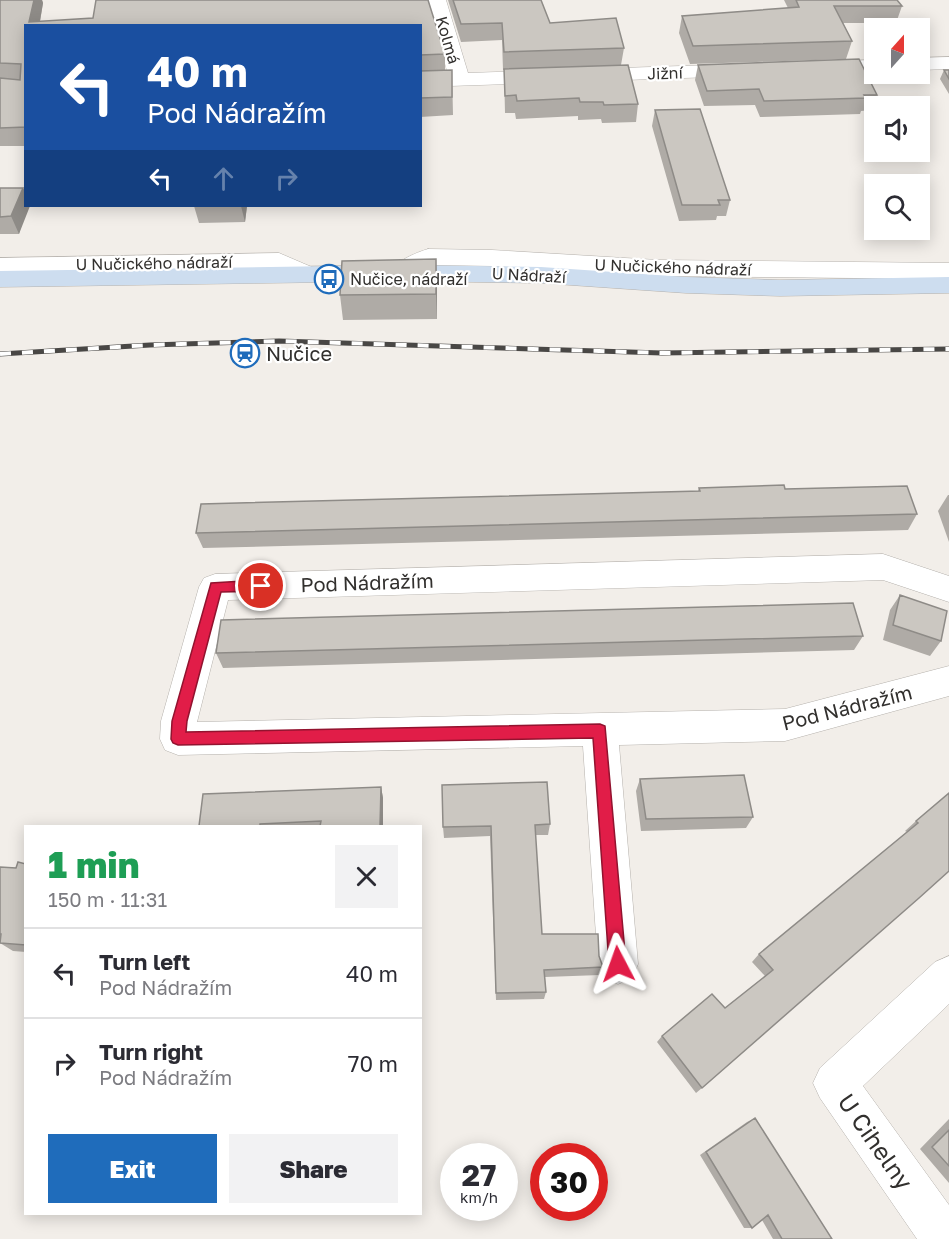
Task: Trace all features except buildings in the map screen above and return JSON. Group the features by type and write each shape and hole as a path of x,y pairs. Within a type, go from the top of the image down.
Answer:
{"street":[{"name":"Kolmá","path":"436,0 460,80"},
{"path":"930,64 949,63"},
{"path":"804,68 864,66"},
{"name":"Jižní","path":"422,81 756,70"},
{"name":"U Nučického nádraží","path":"401,273 428,257 658,268 949,272"},
{"name":"U Nučického nádraží","path":"0,266 279,261 305,274"},
{"name":"U Nádraží","path":"0,279 401,273 541,275 686,285 780,288 949,285"},
{"name":"Pod Nádražím","path":"949,589 883,567 215,587 179,721 178,739 785,725 949,681"},
{"path":"600,731 618,964"},
{"name":"U Cihelny","path":"945,1239 835,1083 949,976"}],"railway":[{"path":"0,354 150,345 279,341 662,353 949,349"}],"place":[{"name":"Nučice, nádraží","path":"329,279"},
{"name":"Nučice","path":"245,353"}],"route":[{"path":"261,586 215,587 179,721 178,739 600,731 618,964"}]}
